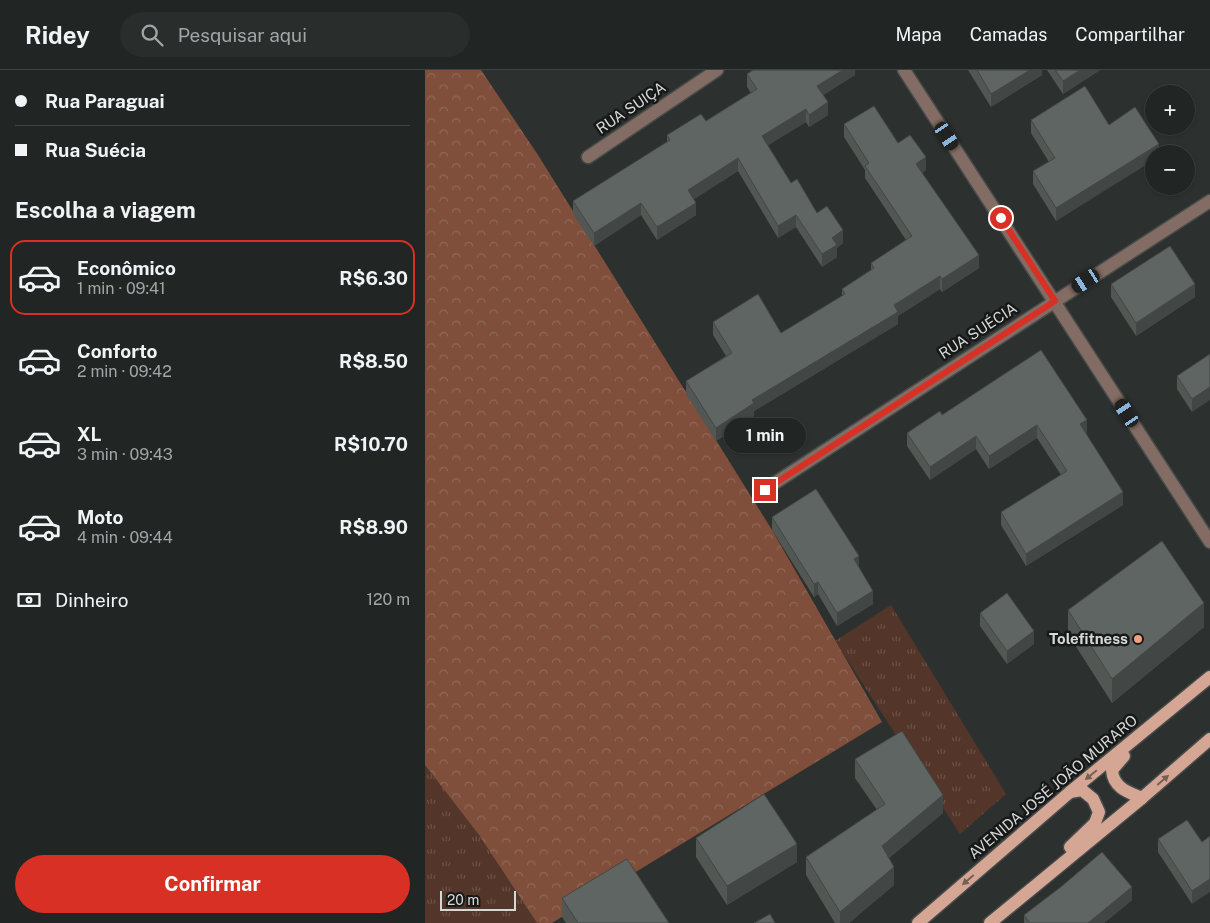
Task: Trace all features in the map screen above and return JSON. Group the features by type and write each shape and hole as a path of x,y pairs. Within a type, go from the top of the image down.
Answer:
{"main road":[{"name":"AVENIDA JOSÉ JOÃO MURARO","path":"918,923 1070,792 1210,677"},
{"path":"1142,798 1127,792 1117,785 1113,778 1112,770 1119,760 1174,708"},
{"path":"990,923 1142,798 1210,739"},
{"path":"1011,905 1095,823 1099,812 1093,800 1082,790 1070,792"}],"street":[{"name":"RUA SUIÇA","path":"588,157 717,70"},
{"path":"904,70 1210,542"},
{"name":"RUA SUÉCIA","path":"765,490 1210,200"}],"green space":[{"path":"425,70 481,70 538,155 772,530 882,722 552,923 537,923 479,835 425,765"},
{"path":"891,605 1006,794 960,834 835,641"},
{"path":"425,765 479,835 537,923 425,923"}],"building":[{"path":"753,70 843,70 817,86 828,102 809,115 806,109 762,136 791,183 797,179 817,213 827,206 843,230 832,238 837,245 822,254 796,215 778,226 738,158 688,190 696,203 657,227 641,203 594,233 573,201 670,140 667,135 701,114 706,121 757,89 747,74"},
{"path":"977,70 1030,70 991,94"},
{"path":"1055,70 1080,70 1063,81"},
{"path":"1085,86 1109,125 1135,107 1145,122 1145,135 1153,135 1159,144 1145,145 1145,153 1056,208 1033,171 1055,158 1031,120"},
{"path":"874,106 898,143 910,135 926,157 916,164 979,255 942,279 940,276 894,305 898,312 752,400 754,403 716,428 686,381 732,353 713,322 758,294 781,333 845,294 842,289 874,268 871,263 912,236 865,166 869,163 844,124"},
{"path":"1170,246 1195,284 1136,323 1111,284"},
{"path":"1041,350 1087,420 1080,424 1123,492 1026,554 1001,512 1067,471 1037,425 989,456 976,436 930,467 907,433 940,411 942,415"},
{"path":"1210,354 1210,387 1192,399 1177,376"},
{"path":"816,489 859,556 854,559 873,591 837,613 818,582 814,584 772,517"},
{"path":"1162,541 1204,603 1112,679 1068,610"},
{"path":"1007,593 1034,631 1007,651 980,613"},
{"path":"902,731 943,795 882,846 894,867 840,912 806,857 885,804 855,759"},
{"path":"764,794 797,844 727,886 696,838"},
{"path":"1187,820 1202,842 1210,836 1210,879 1192,891 1158,839"},
{"path":"1102,852 1132,887 1088,923 1030,923 1024,915"},
{"path":"627,859 669,923 578,923 562,898"},
{"path":"770,914 775,923 754,923"}],"place":[{"name":"Tolefitness","path":"1138,639"}],"route":[{"path":"765,490 1055,301 1001,218"}]}
